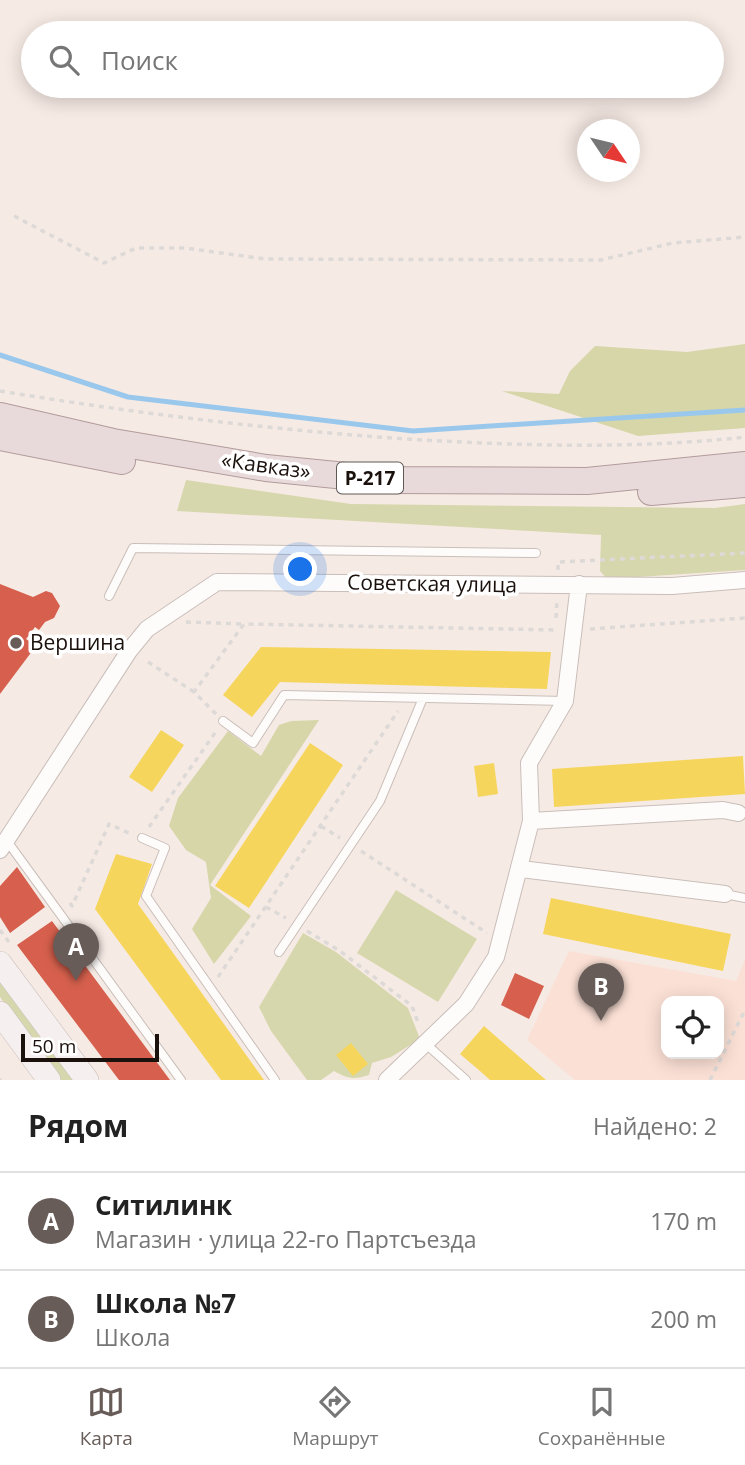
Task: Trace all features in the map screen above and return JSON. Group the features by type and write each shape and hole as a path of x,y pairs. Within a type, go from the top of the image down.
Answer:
{"highway":[{"name":"«Кавказ»","path":"0,416 113,442 227,461 386,480 587,481 745,464"},
{"name":"Р-217","path":"0,437 218,478 400,497 615,495 745,484"}],"main road":[{"path":"0,963 86,1080"},
{"path":"0,1013 49,1080"}],"street":[{"name":"Советская улица","path":"3,846 129,650 147,629 217,582 672,586 745,580"},
{"path":"396,1078 466,1004 496,957 521,869 531,821 529,763 565,702 579,584"},
{"path":"531,821 723,810 742,813"},
{"path":"521,869 725,894"}],"lane":[{"path":"109,596 133,548 536,553"},
{"path":"223,721 253,743 284,695 565,702"},
{"path":"279,952 380,801 423,698"},
{"path":"142,838 165,848 146,896 275,1080"},
{"path":"3,846 181,1080"},
{"path":"725,894 745,898"},
{"path":"426,1044 466,1080"}],"path":[{"path":"14,216 104,263 136,248 185,248 265,259 601,260 673,243 745,237"},
{"path":"0,391 131,413 364,436 514,445 685,443 745,437"},
{"path":"557,579 558,562 745,553"},
{"path":"185,622 573,630 745,618"},
{"path":"194,692 244,624"},
{"path":"64,895 72,906 109,824 142,838 223,721 194,692 148,662"},
{"path":"210,988 407,698"},
{"path":"321,826 500,941"},
{"path":"266,907 341,951 412,1006 426,1044"},
{"path":"710,1080 745,1010"}],"shaded area":[{"path":"569,951 736,981 745,959 745,1080 575,1080 527,1040"}],"green space":[{"path":"745,344 745,428 638,436 502,391 559,394 570,371 595,346 687,352"},
{"path":"186,480 351,504 715,508 745,504 745,570 607,579 600,571 601,535 177,511"},
{"path":"319,720 210,885 251,916 214,964 192,929 211,898 206,862 186,850 169,826 178,798 228,731 261,756 279,725 291,721"},
{"path":"396,890 477,939 438,1002 357,953"},
{"path":"303,933 336,952 408,1008 420,1039 391,1057 372,1063 369,1075 351,1078 334,1071 321,1080 307,1080 271,1031 259,1007"},
{"path":"0,977 74,1080 60,1080 0,997"}],"building: Жильё":[{"path":"261,647 551,652 547,689 280,682 252,717 223,695"},
{"path":"161,730 184,745 152,792 129,777"},
{"path":"310,743 343,765 249,908 215,886"},
{"path":"743,756 745,794 554,807 552,769"},
{"path":"494,763 498,794 478,797 474,766"},
{"path":"116,854 152,864 138,904 264,1080 221,1080 95,909"},
{"path":"551,898 731,934 723,971 543,934"},
{"path":"484,1026 546,1080 490,1080 460,1054"},
{"path":"351,1043 368,1064 353,1076 336,1055"}],"building: Торговля":[{"name":"Вершина","path":"0,584 33,597 46,591 52,593 60,606 54,618 45,622 39,630 35,627 26,639 36,646 0,694"},
{"path":"17,867 45,907 10,933 0,917 0,886"},
{"path":"52,921 170,1080 119,1080 17,945"},
{"path":"515,973 544,986 529,1019 501,1005"}],"waterway":[{"path":"0,355 128,397 413,431 745,410"}],"place":[{"name":"Вершина","path":"16,643"},
{"name":"Ситилинк","path":"76,981"},
{"name":"Школа №7","path":"601,1021"}]}
